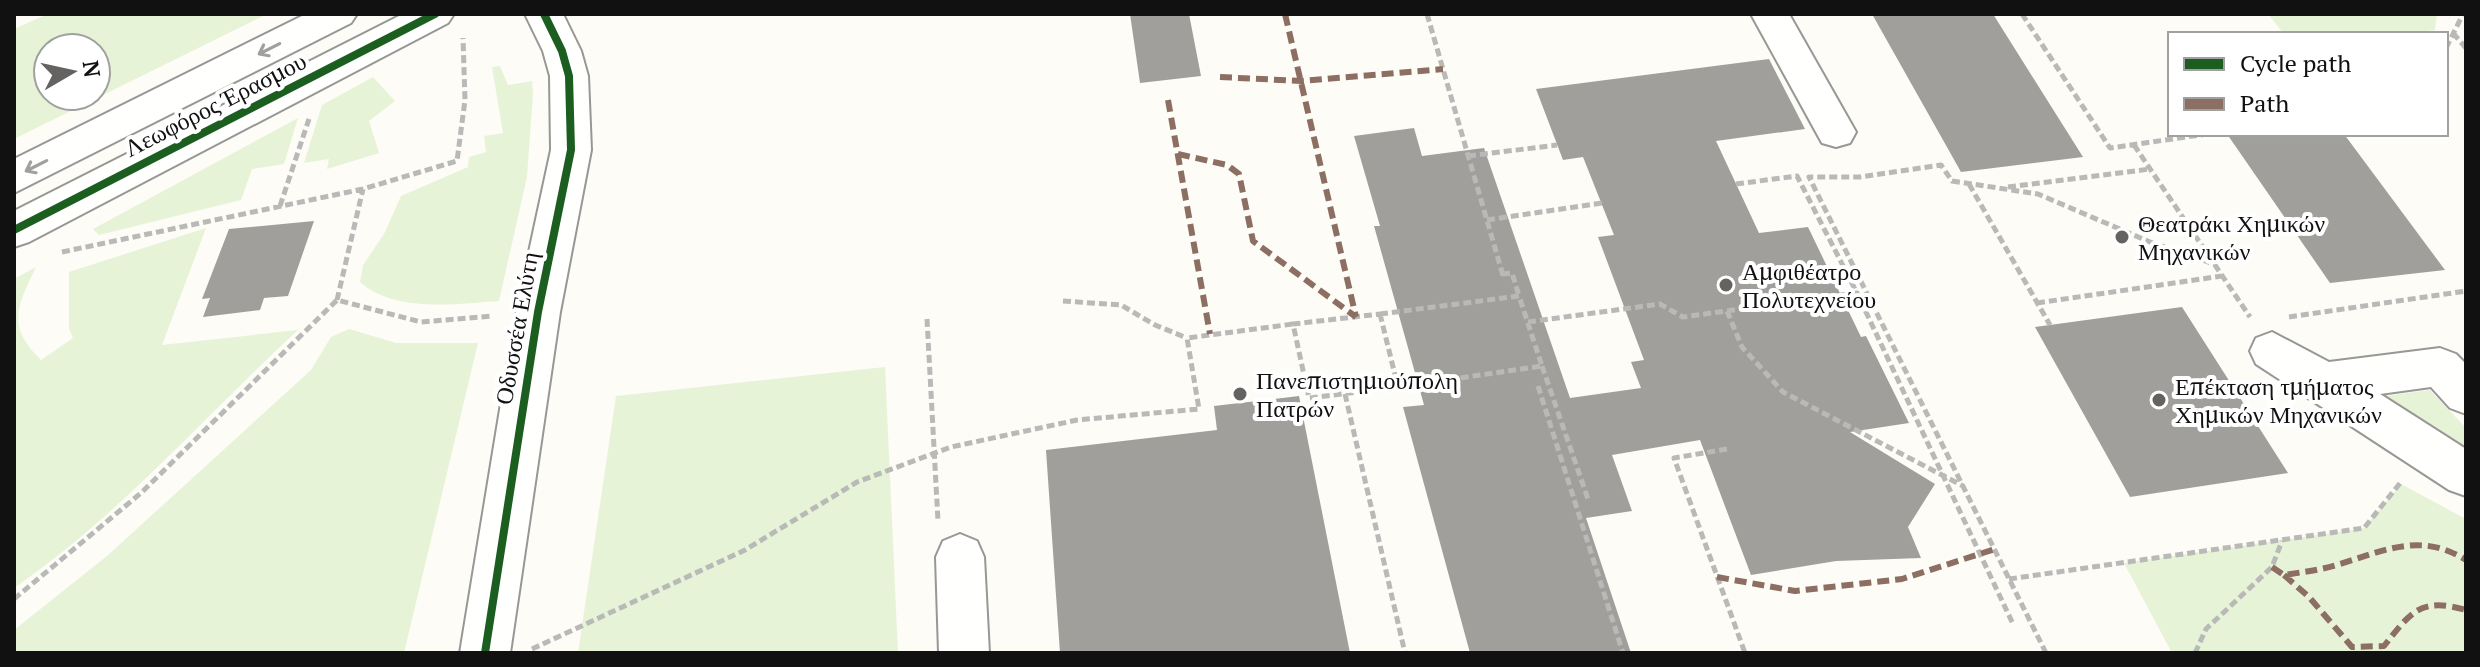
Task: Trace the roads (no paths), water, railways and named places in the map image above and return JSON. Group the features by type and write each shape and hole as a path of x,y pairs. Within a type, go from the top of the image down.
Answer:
{"street":[{"name":"Λεωφόρος Έρασμου","path":"14,177 338,14"},
{"name":"Οδυσσέα Ελύτη","path":"485,653 538,312 571,150 572,109 566,61 544,14"},
{"path":"1770,14 1836,132"},
{"name":"Λεωφόρος Έρασμου","path":"14,230 448,21"},
{"path":"2262,337 2324,382 2466,475"},
{"path":"2324,382 2457,375"},
{"path":"960,557 964,653"}],"place":[{"name":"Θεατράκι Χημικών Μηχανικών","path":"2122,237"},
{"name":"Αμφιθέατρο Πολυτεχνείου","path":"1726,285"},
{"name":"Πανεπιστημιούπολη Πατρών","path":"1240,394"},
{"name":"Επέκταση τμήματος Χημικών Μηχανικών","path":"2159,400"}]}
